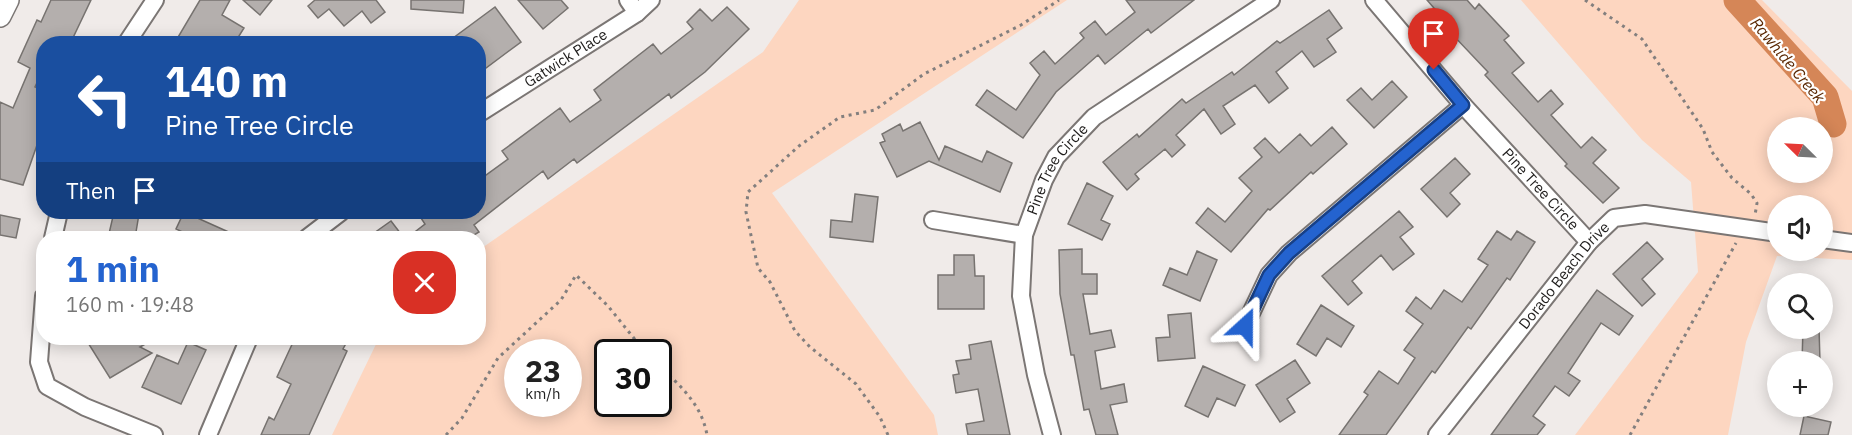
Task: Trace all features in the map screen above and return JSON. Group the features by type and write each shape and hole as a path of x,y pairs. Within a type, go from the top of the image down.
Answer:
{"street":[{"path":"0,16 8,0"},
{"path":"131,36 155,0"},
{"name":"Gatwick Place","path":"486,108 633,6 651,0"},
{"name":"Pine Tree Circle","path":"1052,435 1036,375 1021,296 1024,235 1044,180 1056,157 1076,133 1094,117 1271,0"},
{"name":"Pine Tree Circle","path":"1374,0 1463,105 1589,242"},
{"path":"1245,326 1269,275 1289,253 1463,105"},
{"name":"Dorado Beach Drive","path":"1437,435 1589,242 1614,218 1645,214 1767,231"},
{"path":"316,231 331,219"},
{"path":"933,220 1024,235"},
{"path":"1833,240 1852,243"},
{"path":"40,345 39,362 47,386 85,407 154,435"},
{"path":"208,435 246,345"}],"path":[{"path":"888,435 880,417 856,384 810,347 795,331 770,282 758,268 746,212 748,192 799,146 840,117 875,110 924,74 1021,25 1059,0"},
{"path":"1585,0 1642,39 1703,129 1712,152 1732,178 1751,194 1757,203 1755,215 1745,228 1630,435"},
{"path":"446,435 462,418 498,358 561,300 576,275 608,306 635,339"},
{"path":"672,379 687,393 705,422 707,435"}],"shaded area":[{"path":"799,0 1067,0 772,193 934,415 938,435 332,435 376,345 486,345 486,245 763,52"},
{"path":"1521,0 1762,0 1852,91 1852,260 1833,259 1833,195 1767,195 1767,261 1775,261 1771,273 1767,273 1767,284 1746,342 1728,435 1575,435 1698,272 1691,182 1642,140"}],"building":[{"path":"51,0 91,0 74,36 36,36 36,148 23,185 0,179 0,102 13,108 30,68 18,62 37,20 41,22"},
{"path":"200,0 230,0 222,15 244,28 239,36 179,36"},
{"path":"243,0 272,0 260,15"},
{"path":"315,0 376,0 385,12 371,23 362,11 344,26 329,9 318,18 308,6"},
{"path":"411,0 464,0 463,13 411,9"},
{"path":"518,0 561,0 568,8 543,29"},
{"path":"1126,0 1194,0 1151,33 1148,29 1105,64 1098,55 1056,92 1023,138 976,105 987,90 1016,110 1040,75 1030,63 1044,51 1055,64 1084,38 1080,33 1095,21 1106,35 1135,12"},
{"path":"1427,0 1467,0 1475,9 1479,4 1509,36 1504,40 1524,63 1512,73 1538,102 1551,90 1563,104 1551,115 1581,148 1592,137 1606,150 1593,163 1619,188 1603,203 1565,166 1567,164 1485,75 1488,72 1450,32 1453,30"},
{"path":"495,7 521,42 486,68 486,36 456,36"},
{"path":"727,7 749,29 705,72 671,98 669,94 577,163 574,159 548,179 543,171 486,216 486,175 508,159 502,151 560,108 570,122 601,100 594,90 653,44 661,54 693,29 687,22 700,9 712,21"},
{"path":"1329,10 1342,28 1327,39 1336,52 1314,67 1302,51 1276,72 1288,88 1269,103 1255,85 1223,106 1235,124 1221,134 1204,109 1176,135 1185,145 1172,157 1165,149 1135,174 1139,179 1127,190 1103,162 1137,134 1139,137 1182,99 1186,103 1232,72 1234,75 1277,41 1280,43"},
{"path":"1392,81 1407,97 1374,128 1347,100 1361,88 1372,100"},
{"path":"920,122 939,160 945,146 982,162 987,151 1012,163 1000,192 929,161 897,177 880,143 885,141 882,134 900,124 903,131"},
{"path":"1332,127 1347,144 1313,174 1311,172 1270,210 1268,209 1231,252 1196,223 1208,208 1225,222 1252,191 1239,178 1262,157 1254,148 1265,138 1279,153 1300,134 1311,146"},
{"path":"1455,158 1470,174 1450,193 1460,204 1447,217 1421,189"},
{"path":"1087,183 1113,196 1101,220 1110,224 1102,240 1068,224"},
{"path":"855,194 878,197 873,242 830,237 831,220 852,222"},
{"path":"1399,211 1413,227 1400,237 1414,254 1393,270 1381,255 1352,281 1362,293 1348,305 1322,276"},
{"path":"0,215 20,219 16,238 0,235"},
{"path":"112,219 138,219 136,231 110,231"},
{"path":"181,219 200,219 226,231 180,231 176,229"},
{"path":"422,219 482,219 474,225 478,231 416,231 425,224"},
{"path":"391,221 399,231 377,231"},
{"path":"1497,231 1511,240 1517,231 1535,242 1510,280 1507,278 1471,329 1468,327 1435,373 1432,371 1386,435 1339,435 1368,395 1364,392 1379,371 1398,384 1415,358 1404,350 1423,324 1406,311 1416,297 1431,309 1444,290 1462,302 1488,265 1478,259"},
{"path":"1647,242 1663,259 1642,279 1655,294 1642,306 1613,274"},
{"path":"1082,249 1082,274 1097,274 1097,294 1083,294 1090,334 1111,330 1115,347 1095,351 1101,389 1124,384 1127,402 1110,405 1118,435 1096,435 1089,409 1084,410 1074,355 1071,355 1060,294 1059,250"},
{"path":"1197,251 1217,260 1200,301 1163,285 1170,268 1187,275"},
{"path":"954,255 974,255 975,276 984,276 984,309 938,309 938,275 954,275"},
{"path":"1597,290 1633,316 1619,335 1601,323 1568,373 1580,381 1569,396 1555,386 1533,416 1545,425 1537,435 1491,435"},
{"path":"1321,305 1354,326 1341,347 1327,338 1316,356 1297,344"},
{"path":"1191,313 1195,358 1158,361 1156,338 1170,337 1168,315"},
{"path":"1803,339 1819,339 1820,351 1802,351"},
{"path":"991,341 1010,435 968,435 966,424 984,421 978,389 956,393 953,375 959,374 956,361 971,359 969,345"},
{"path":"89,345 144,345 140,347 152,353 110,378"},
{"path":"187,345 195,345 206,350 181,404 142,387 157,355 178,364"},
{"path":"292,345 345,345 343,349 347,351 309,435 261,435 269,417 274,420 291,384 277,377"},
{"path":"1295,360 1310,383 1287,399 1295,412 1280,422 1256,385"},
{"path":"1203,366 1245,385 1235,406 1217,398 1208,417 1185,406"},
{"path":"1804,417 1831,422 1828,435 1800,435"}],"waterway":[{"name":"Rawhide Creek","path":"1737,0 1825,97 1831,117"}],"route":[{"path":"1245,326 1269,275 1289,253 1463,105 1434,70"}]}
